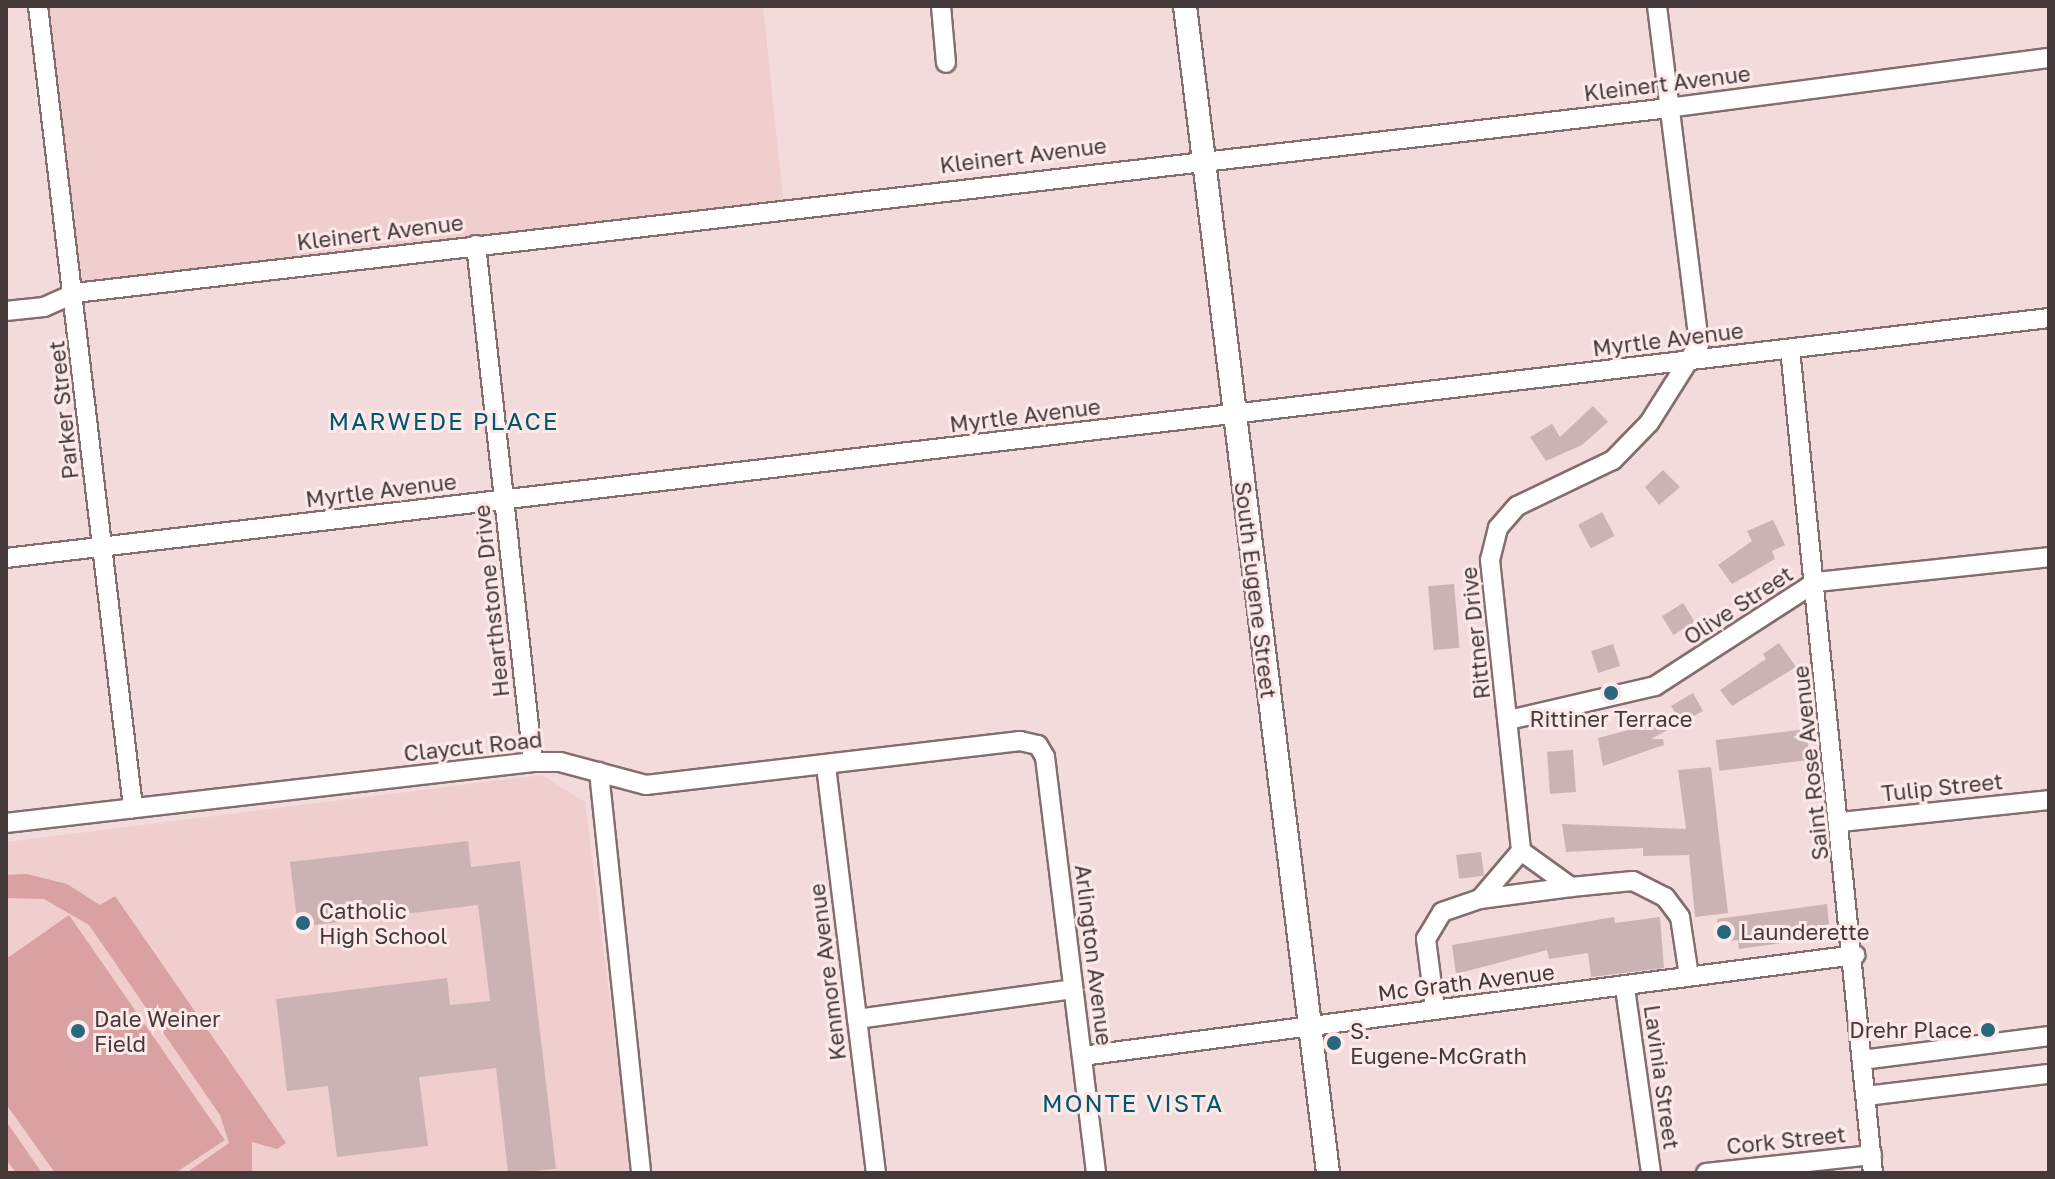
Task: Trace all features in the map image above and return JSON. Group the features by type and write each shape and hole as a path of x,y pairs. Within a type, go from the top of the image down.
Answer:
{"street":[{"name":"Parker Street","path":"38,6 75,293 133,808"},
{"path":"941,6 946,63"},
{"name":"South Eugene Street","path":"1185,6 1201,158 1328,1173"},
{"path":"1657,6 1699,344 1691,361"},
{"name":"Kleinert Avenue","path":"6,311 44,307 75,293 1201,158 1668,108 2049,58"},
{"name":"Hearthstone Drive","path":"476,245 533,762"},
{"name":"Myrtle Avenue","path":"6,558 2049,318"},
{"name":"Saint Rose Avenue","path":"1790,349 1855,955 1872,1164"},
{"name":"Rittner Drive","path":"1521,851 1490,560 1498,528 1517,506 1613,460 1649,423 1691,361"},
{"name":"Olive Street","path":"1509,720 1655,686 1816,582 2049,557"},
{"name":"Claycut Road","path":"6,823 533,762 599,772 646,785 1020,741 1038,745"},
{"name":"Arlington Avenue","path":"1038,745 1045,757 1096,1173"},
{"name":"Kenmore Avenue","path":"826,766 876,1173"},
{"path":"599,772 641,1173"},
{"name":"Tulip Street","path":"1840,822 2049,800"},
{"path":"1480,899 1521,851 1571,887"},
{"path":"1435,1009 1426,939 1442,912 1480,899 1571,887 1633,881 1665,897 1680,917 1689,976"},
{"name":"Mc Grath Avenue","path":"1082,1056 1435,1009 1625,988 1689,976 1855,955"},
{"name":"Lavinia Street","path":"1625,988 1651,1173"},
{"path":"857,1019 1073,989"},
{"path":"1862,1060 2049,1036"},
{"path":"1866,1096 2049,1074"},
{"name":"Cork Street","path":"1706,1173 1872,1164"}],"shaded area":[{"path":"38,6 763,6 784,207 75,293"},
{"name":"Catholic High School","path":"542,775 585,802 632,1173 6,1173 6,842"},
{"path":"27,874 67,884 100,905 115,896 286,1143 277,1149 252,1142 252,1173 186,1173 229,1143 220,1115 89,925 44,899 6,898 6,875"},
{"name":"Dale Weiner Field","path":"69,915 225,1140 175,1173 55,1173 6,1104 6,959"},
{"path":"6,1121 42,1173 16,1173 6,1159"}],"building":[{"path":"1593,406 1608,422 1582,445 1546,461 1530,437 1552,424 1560,437"},
{"path":"1663,470 1680,487 1659,505 1645,487"},
{"path":"1602,512 1615,536 1591,549 1578,525"},
{"path":"1773,520 1785,545 1772,551 1775,559 1732,584 1718,565 1752,541 1747,531"},
{"path":"1454,584 1460,648 1434,650 1428,586"},
{"path":"1683,603 1695,622 1673,635 1662,616"},
{"path":"1779,643 1796,667 1732,706 1720,690 1766,659 1763,654"},
{"path":"1613,644 1620,666 1598,673 1591,651"},
{"path":"1693,693 1703,711 1651,739 1663,739 1664,745 1603,766 1598,738 1678,717 1671,706"},
{"path":"1806,729 1810,760 1719,771 1716,740"},
{"path":"1573,750 1576,792 1550,794 1547,752"},
{"path":"1711,767 1728,913 1695,917 1689,855 1643,856 1643,848 1566,852 1562,824 1686,829 1678,770"},
{"path":"468,841 471,867 520,861 556,1169 508,1173 496,1068 419,1077 428,1146 337,1157 328,1086 287,1091 276,999 447,978 450,1005 490,1001 478,905 298,927 290,862"},
{"path":"1481,852 1484,876 1459,879 1456,855"},
{"path":"1827,904 1830,936 1739,949 1738,940 1720,942 1717,919"},
{"path":"1614,917 1615,923 1660,917 1664,968 1591,977 1588,953 1549,959 1547,950 1456,974 1452,945"},
{"path":"1467,976 1468,993 1448,996 1445,978"}],"place":[{"name":"Rittiner Terrace","path":"1611,693"},
{"name":"Catholic High School","path":"303,923"},
{"name":"Launderette","path":"1724,932"},
{"name":"Drehr Place","path":"1988,1030"},
{"name":"Dale Weiner Field","path":"78,1031"},
{"name":"S. Eugene-McGrath","path":"1334,1043"}],"district":[{"name":"MARWEDE PLACE","path":"444,421"},
{"name":"MONTE VISTA","path":"1133,1103"}]}
